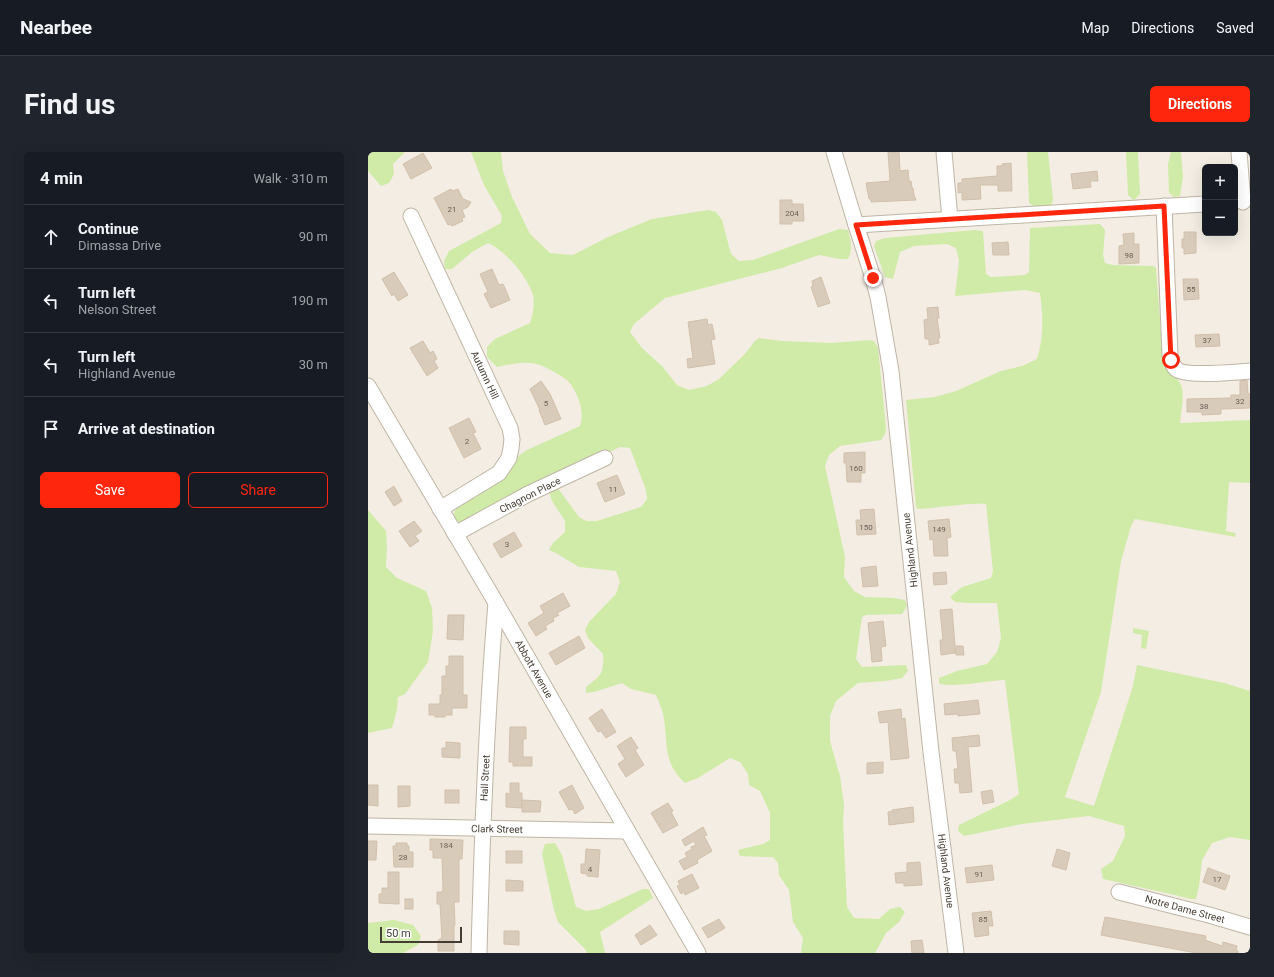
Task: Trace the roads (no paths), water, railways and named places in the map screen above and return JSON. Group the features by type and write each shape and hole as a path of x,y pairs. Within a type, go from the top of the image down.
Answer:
{"street":[{"name":"Highland Avenue","path":"834,152 878,296 891,371 931,752 956,953"},
{"path":"944,152 950,219"},
{"path":"1239,152 1243,202"},
{"path":"856,225 1202,204"},
{"path":"1164,206 1170,355 1175,368 1181,372 1193,373 1250,371"},
{"name":"Autumn Hill","path":"411,216 510,428 512,439 508,458 499,473 440,509"},
{"name":"Abbott Avenue","path":"368,386 496,603 698,953"},
{"name":"Chagnon Place","path":"455,534 528,494 605,458"},
{"name":"Hall Street","path":"479,953 482,829 490,675 496,603"},
{"name":"Clark Street","path":"368,826 627,832"},
{"name":"Notre Dame Street","path":"1119,892 1250,927"}]}
